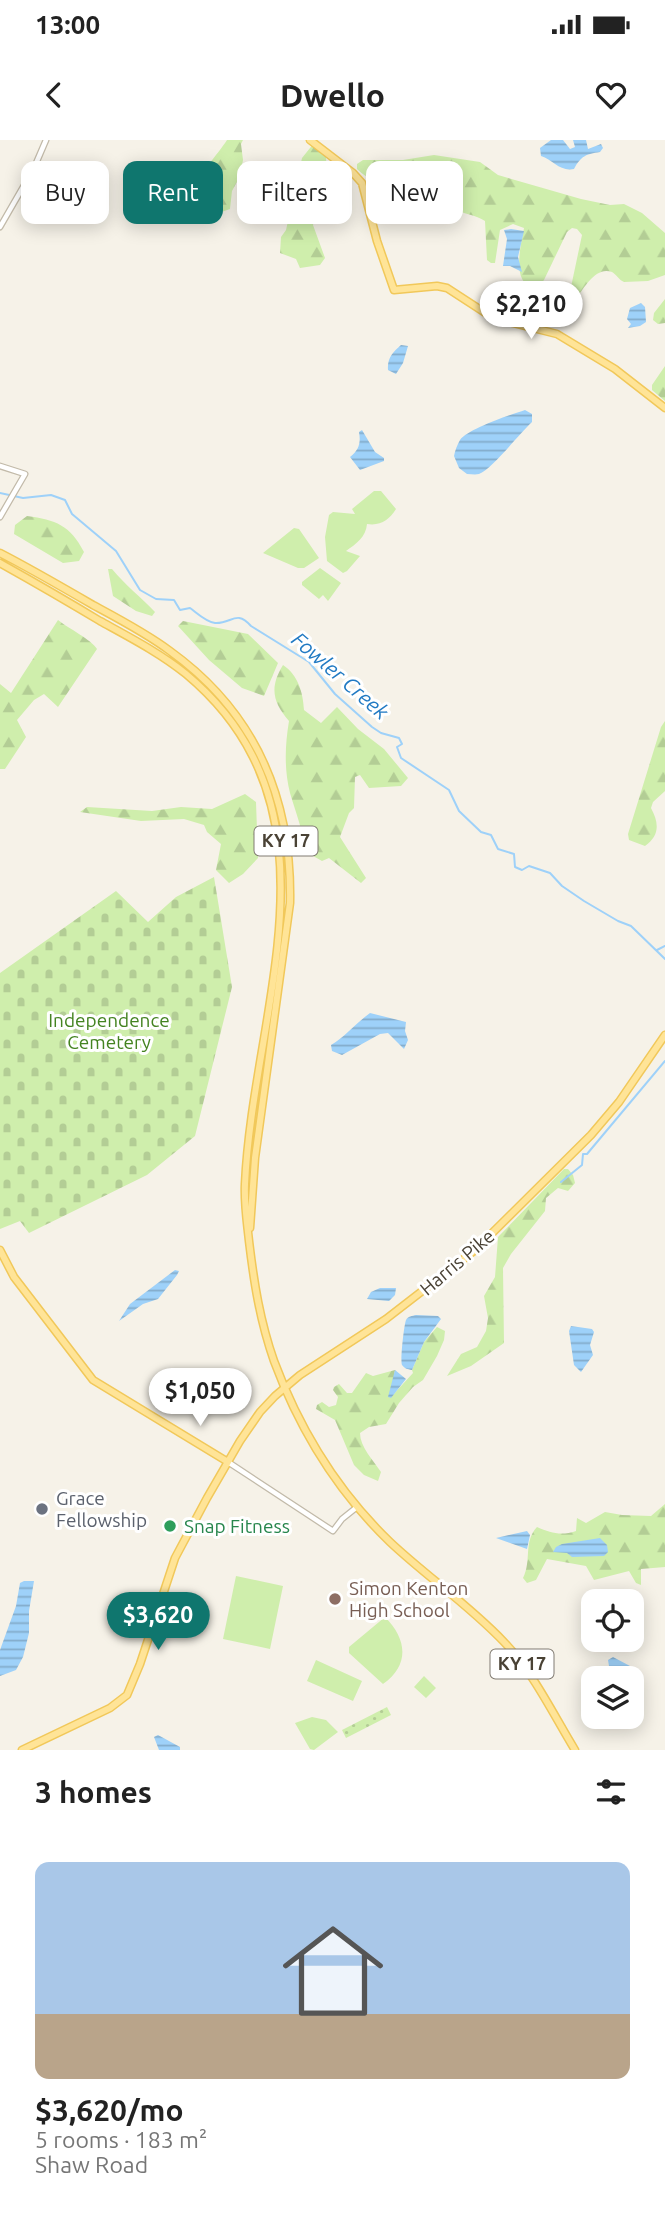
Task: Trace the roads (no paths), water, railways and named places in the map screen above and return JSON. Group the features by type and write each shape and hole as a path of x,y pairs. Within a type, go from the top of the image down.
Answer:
{"main road":[{"path":"310,140 362,183 377,241 394,290 437,286 447,288 487,314 513,324 557,334 615,369 665,408"},
{"name":"KY 17","path":"0,553 143,633 195,670 246,726 271,780 284,825 290,903 254,1158 249,1237"},
{"name":"KY 17","path":"0,563 134,640 187,676 240,735 263,780 280,846 282,900 246,1164 244,1212 258,1310 284,1387 312,1442 357,1507 389,1541 487,1626 516,1656 575,1750"},
{"name":"Harris Pike","path":"22,1750 110,1708 127,1695 175,1558 251,1425 284,1387 386,1320 474,1251 586,1140 625,1094 665,1035"},
{"path":"0,1250 14,1278 93,1380 228,1462"}],"street":[{"path":"0,227 34,168 46,140"},
{"path":"0,466 24,474 1,515"},
{"path":"228,1462 333,1531 357,1507"}],"water":[{"path":"551,140 563,140 570,149 575,147 573,140 586,140 588,149 601,144 603,148 600,152 584,156 574,169 565,169 541,156 540,148"},
{"path":"504,230 524,231 518,257 522,272 510,266 503,266 507,239"},
{"path":"641,303 645,307 646,322 628,328 631,324 627,319 630,308"},
{"path":"401,345 408,346 403,363 396,374 388,370 388,362"},
{"path":"525,410 532,414 532,422 491,465 479,474 467,474 459,468 454,456 464,436"},
{"path":"362,430 375,452 384,458 384,461 360,470 350,457 357,449 359,432"},
{"path":"370,1013 406,1022 408,1040 404,1049 388,1033 380,1034 342,1055 332,1051 331,1045"},
{"path":"175,1270 179,1271 177,1275 158,1299 143,1304 119,1321 130,1304"},
{"path":"380,1288 396,1288 395,1295 389,1301 367,1299 371,1292"},
{"path":"416,1315 438,1316 441,1319 424,1342 412,1370 402,1365 402,1350 406,1320"},
{"path":"571,1326 592,1329 594,1332 590,1345 593,1355 581,1372 574,1365 569,1331"},
{"path":"395,1370 406,1379 391,1398 388,1397"},
{"path":"527,1531 530,1535 527,1549 496,1538"},
{"path":"600,1538 607,1545 608,1552 604,1556 572,1557 567,1553 553,1552 562,1544"},
{"path":"34,1581 29,1611 29,1633 23,1657 16,1670 0,1676 0,1650 16,1606 20,1583"},
{"path":"613,1657 630,1666 609,1666 608,1660"},
{"path":"158,1735 180,1747 180,1750 159,1750 154,1737"}],"waterway":[{"name":"Fowler Creek","path":"0,493 23,498 51,495 65,500 72,514 116,551 140,590 156,599 174,600 180,610 190,608 215,623 241,618 309,662 335,694 372,727 381,733 399,738 402,744 397,747 401,758 449,790 459,811 481,832 491,835 498,849 514,854 515,867 522,870 529,866 550,873 562,886 584,901 631,926 665,959"},
{"path":"657,950 665,946"},
{"path":"561,1182 582,1165 583,1154 587,1154 665,1061"}],"place":[{"name":"Grace Fellowship","path":"42,1509"},
{"name":"Snap Fitness","path":"170,1526"},
{"name":"Simon Kenton High School","path":"335,1599"}],"park label":[{"name":"Independence Cemetery","path":"109,1031"}]}
